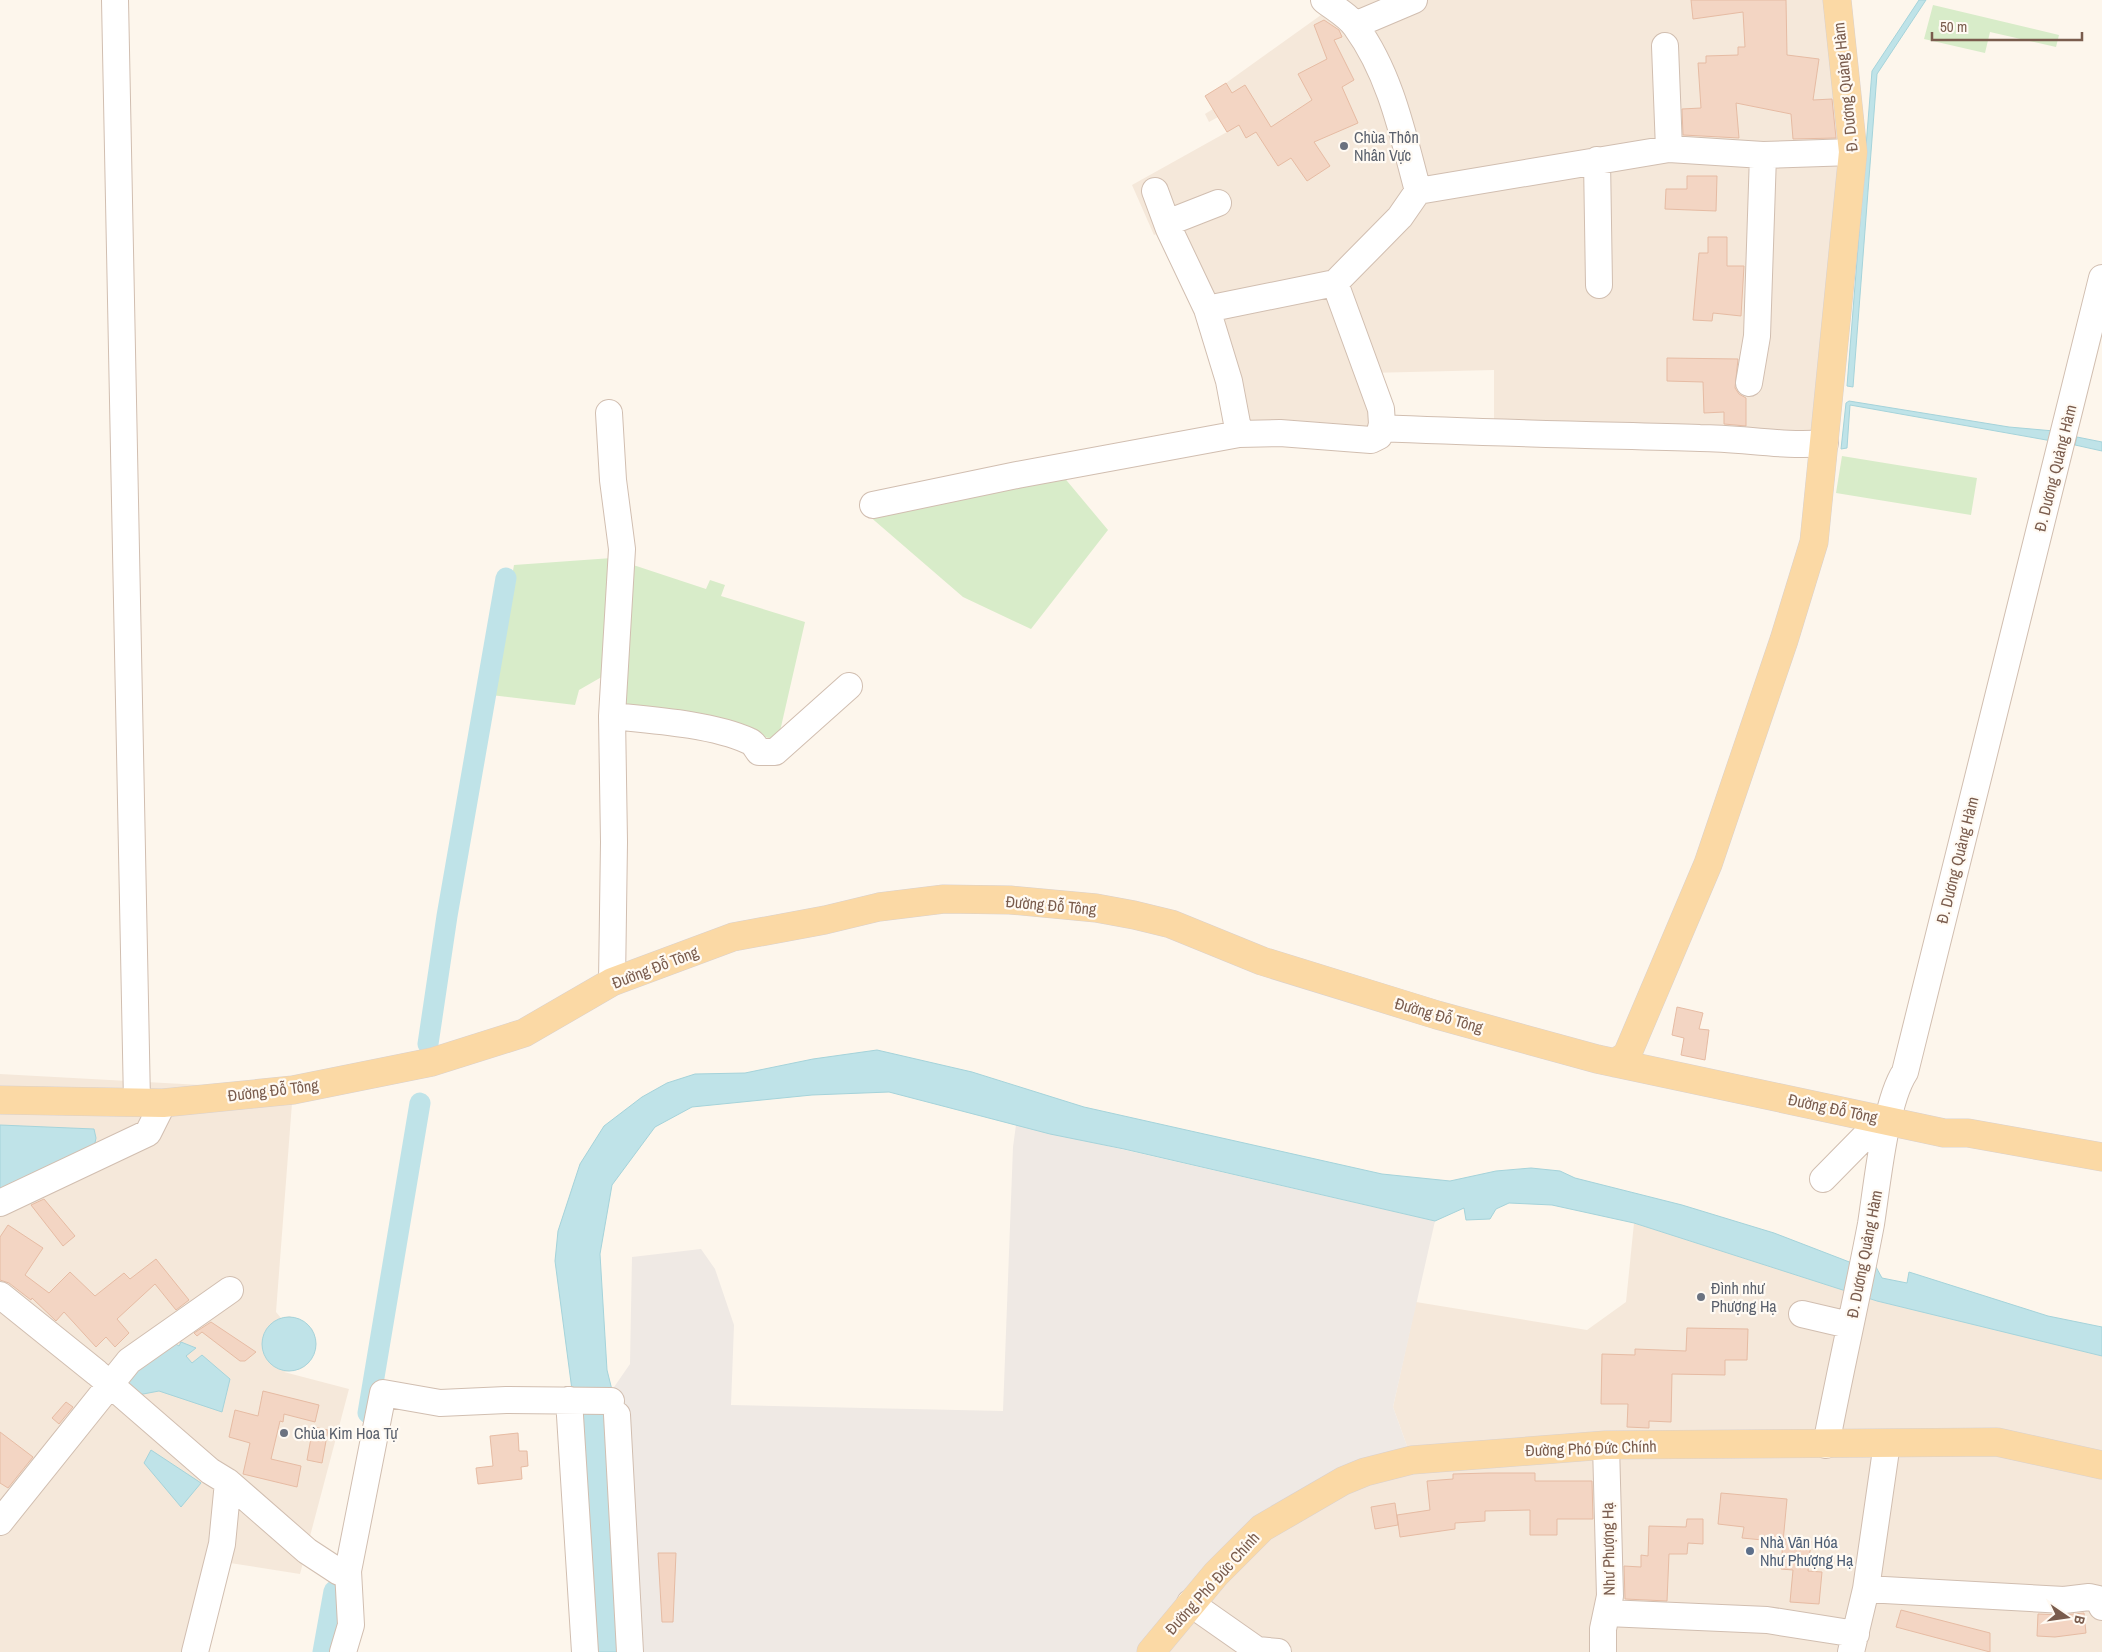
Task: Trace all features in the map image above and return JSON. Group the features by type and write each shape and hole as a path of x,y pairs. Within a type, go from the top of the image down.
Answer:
{"main road":[{"name":"Đ. Dương Quảng Hàm","path":"1615,1063 1627,1054 1708,864 1784,640 1814,542 1853,152 1837,0"},
{"name":"Đường Đỗ Tông","path":"0,1100 150,1103 293,1090 432,1062 524,1033 612,982 733,937 825,920 879,907 944,899 1010,900 1096,908 1170,924 1262,961 1437,1015 1615,1063 1886,1119 1944,1133 1968,1133 2102,1157"},
{"name":"Đường Phó Đức Chính","path":"1150,1652 1190,1603 1262,1528 1322,1492 1365,1472 1412,1460 1606,1445 1826,1445 1997,1442 2102,1465"}],"street":[{"path":"0,1203 148,1134 150,1103 115,0"},
{"path":"1324,0 1355,25 1379,66 1397,115 1418,192"},
{"path":"1355,25 1399,3"},
{"path":"1665,46 1669,149"},
{"path":"1207,309 1335,283 1400,217 1418,192 1669,149 1763,155 1853,152"},
{"path":"1749,383 1757,336 1763,155"},
{"path":"1597,160 1600,285"},
{"path":"1154,191 1166,223 1207,309 1229,382 1240,434"},
{"path":"1166,223 1218,203"},
{"name":"Đ. Dương Quảng Hàm","path":"1826,1445 1850,1320 1866,1251 1886,1119 1900,1079 1905,1072 2102,278"},
{"path":"873,505 1017,475 1240,434 1280,433 1371,440 1379,436 1381,409 1335,283"},
{"path":"609,413 613,480 622,549 612,716 614,842 612,982"},
{"path":"1381,428 1494,434 1725,438 1804,445 1825,443"},
{"path":"612,716 668,722 750,741 763,760 775,752 849,686"},
{"path":"1823,1179 1886,1119"},
{"path":"0,1522 129,1361 230,1290"},
{"path":"0,1295 110,1384 210,1470 228,1482 307,1551 339,1572 348,1571"},
{"path":"1802,1314 1850,1320"},
{"path":"343,1652 351,1625 348,1571 386,1382 440,1403 570,1400 614,1408 630,1652"},
{"path":"570,1400 585,1652"},
{"path":"1607,1614 1767,1620 1854,1643 1866,1589 1887,1443"},
{"name":"Như Phượng Hạ","path":"1603,1652 1603,1629 1610,1596 1606,1445"},
{"path":"195,1652 222,1544 228,1482"},
{"path":"1866,1589 2064,1600 2089,1597 2098,1599 2102,1607"},
{"path":"1190,1603 1257,1650 1278,1652"}],"shaded area":[{"path":"1324,0 1837,0 1846,78 1825,443 1494,434 1494,370 1368,373 1379,436 1239,434 1169,229 1154,235 1132,185 1227,132 1218,117 1209,122 1205,114 1213,109 1226,83 1328,10"},
{"path":"0,1074 293,1090 276,1312 281,1318 290,1316 313,1330 316,1348 309,1363 301,1369 284,1372 349,1389 300,1574 230,1563 207,1652 0,1652"},
{"path":"1016,1125 1435,1221 1393,1407 1412,1460 1278,1517 1151,1652 624,1652 612,1390 630,1364 632,1257 701,1249 715,1269 734,1325 731,1405 1003,1411 1013,1147"},
{"path":"1634,1223 1877,1301 2102,1356 2102,1652 1151,1652 1262,1528 1412,1460 1393,1407 1416,1302 1587,1330 1626,1302"}],"green space":[{"path":"1933,5 2059,35 2056,47 1990,32 1985,53 1924,39"},
{"path":"1842,456 1977,478 1971,515 1836,493"},
{"path":"1052,463 1108,530 1031,629 963,597 868,515"},
{"path":"612,558 706,589 710,580 725,585 721,596 805,622 778,740 621,706 626,663 579,690 575,705 491,695 514,565"}],"water":[{"path":"1919,0 1926,0 1877,74 1853,387 1847,386 1872,71"},
{"path":"1849,401 2009,427 2054,431 2052,441 1850,405 1847,448 1841,449 1846,403"},
{"path":"2077,437 2102,442 2102,451 2075,445"},
{"path":"877,1050 972,1072 1084,1107 1382,1174 1450,1181 1496,1171 1531,1168 1560,1171 1575,1178 1682,1205 1774,1233 1852,1263 1876,1267 1882,1278 1907,1283 1909,1272 2048,1316 2102,1327 2102,1356 1877,1301 1634,1223 1552,1205 1509,1203 1496,1209 1490,1219 1466,1220 1464,1208 1435,1221 1124,1149 1050,1134 889,1092 812,1095 692,1107 655,1127 612,1185 600,1254 607,1370 612,1390 624,1652 582,1652 572,1390 555,1261 558,1231 580,1164 604,1126 642,1097 667,1083 695,1074 745,1073 813,1059"},
{"path":"0,1125 94,1129 96,1138 93,1153 0,1195"},
{"path":"284,1317 294,1317 304,1321 312,1329 316,1344 312,1359 304,1367 294,1371 284,1371 274,1367 266,1359 262,1349 262,1339 266,1329 274,1321"},
{"path":"181,1342 196,1348 186,1356 192,1363 202,1355 230,1379 222,1412 159,1391 138,1395 121,1376 174,1343 179,1346"},
{"path":"151,1450 201,1483 181,1507 144,1463"}],"building":[{"path":"1691,0 1786,0 1787,55 1819,59 1813,100 1832,99 1836,138 1793,139 1791,114 1736,103 1739,138 1683,135 1682,109 1701,108 1698,63 1706,63 1706,56 1738,55 1738,47 1745,47 1743,12 1693,19"},
{"path":"1324,20 1339,30 1342,37 1334,40 1354,80 1342,87 1358,123 1314,142 1330,166 1307,181 1291,158 1278,166 1256,132 1246,138 1239,125 1227,132 1205,96 1226,83 1232,93 1245,85 1271,127 1312,100 1298,74 1327,59 1314,25"},
{"path":"1687,176 1717,176 1716,211 1665,209 1666,189 1687,189"},
{"path":"1708,237 1727,237 1727,266 1744,266 1741,316 1713,313 1712,321 1693,320 1699,253 1708,253"},
{"path":"1667,358 1738,359 1735,388 1739,394 1746,398 1746,426 1724,424 1724,412 1704,413 1703,382 1667,381"},
{"path":"1677,1007 1703,1013 1699,1029 1709,1030 1705,1060 1681,1055 1684,1038 1672,1035"},
{"path":"44,1199 75,1236 63,1246 31,1205"},
{"path":"8,1225 43,1248 25,1275 49,1293 70,1272 95,1296 124,1273 130,1279 156,1259 189,1300 176,1310 155,1284 117,1319 129,1333 115,1347 106,1337 96,1347 64,1312 56,1321 32,1298 31,1300 9,1283 0,1280 0,1237"},
{"path":"211,1322 256,1352 245,1361 240,1361 202,1332 197,1336 194,1333"},
{"path":"1687,1328 1748,1329 1747,1360 1725,1360 1725,1375 1672,1374 1671,1422 1649,1421 1649,1428 1627,1427 1628,1404 1601,1404 1602,1354 1635,1355 1635,1349 1686,1351"},
{"path":"263,1391 319,1405 315,1422 284,1414 283,1422 280,1421 271,1459 301,1466 297,1487 243,1474 250,1443 229,1437 235,1410 258,1416"},
{"path":"66,1402 73,1407 59,1424 52,1418"},
{"path":"313,1427 328,1430 322,1463 307,1460"},
{"path":"0,1432 33,1457 8,1488 0,1483"},
{"path":"518,1433 519,1451 527,1451 528,1466 521,1467 522,1479 478,1484 476,1468 493,1466 490,1436"},
{"path":"1535,1473 1535,1481 1592,1481 1593,1519 1557,1519 1557,1535 1530,1535 1530,1510 1485,1511 1485,1521 1455,1523 1455,1529 1400,1537 1397,1515 1430,1510 1427,1481 1453,1479 1453,1474"},
{"path":"1721,1493 1787,1499 1783,1542 1742,1538 1744,1527 1718,1524"},
{"path":"1395,1503 1398,1525 1375,1529 1371,1507"},
{"path":"1687,1519 1703,1519 1703,1544 1688,1543 1687,1554 1669,1554 1667,1601 1625,1599 1624,1566 1641,1567 1641,1555 1648,1556 1649,1526 1686,1527"},
{"path":"1783,1539 1811,1541 1808,1571 1822,1572 1819,1604 1790,1602 1793,1570 1781,1569"},
{"path":"658,1553 676,1553 673,1622 662,1622"},
{"path":"1901,1610 1990,1633 1990,1652 1896,1627"},
{"path":"2084,1613 2086,1633 2055,1637 2037,1636 2038,1614 2063,1615"}],"waterway":[{"path":"428,1044 447,916 506,578"},
{"path":"368,1413 420,1103"},
{"path":"323,1652 334,1591"}],"place":[{"name":"Chùa Thôn Nhân Vực","path":"1344,146"},
{"name":"Đình như Phượng Hạ","path":"1701,1297"},
{"name":"Chùa Kim Hoa Tự","path":"284,1433"},
{"name":"Nhà Văn Hóa Như Phượng Hạ","path":"1750,1551"}]}
